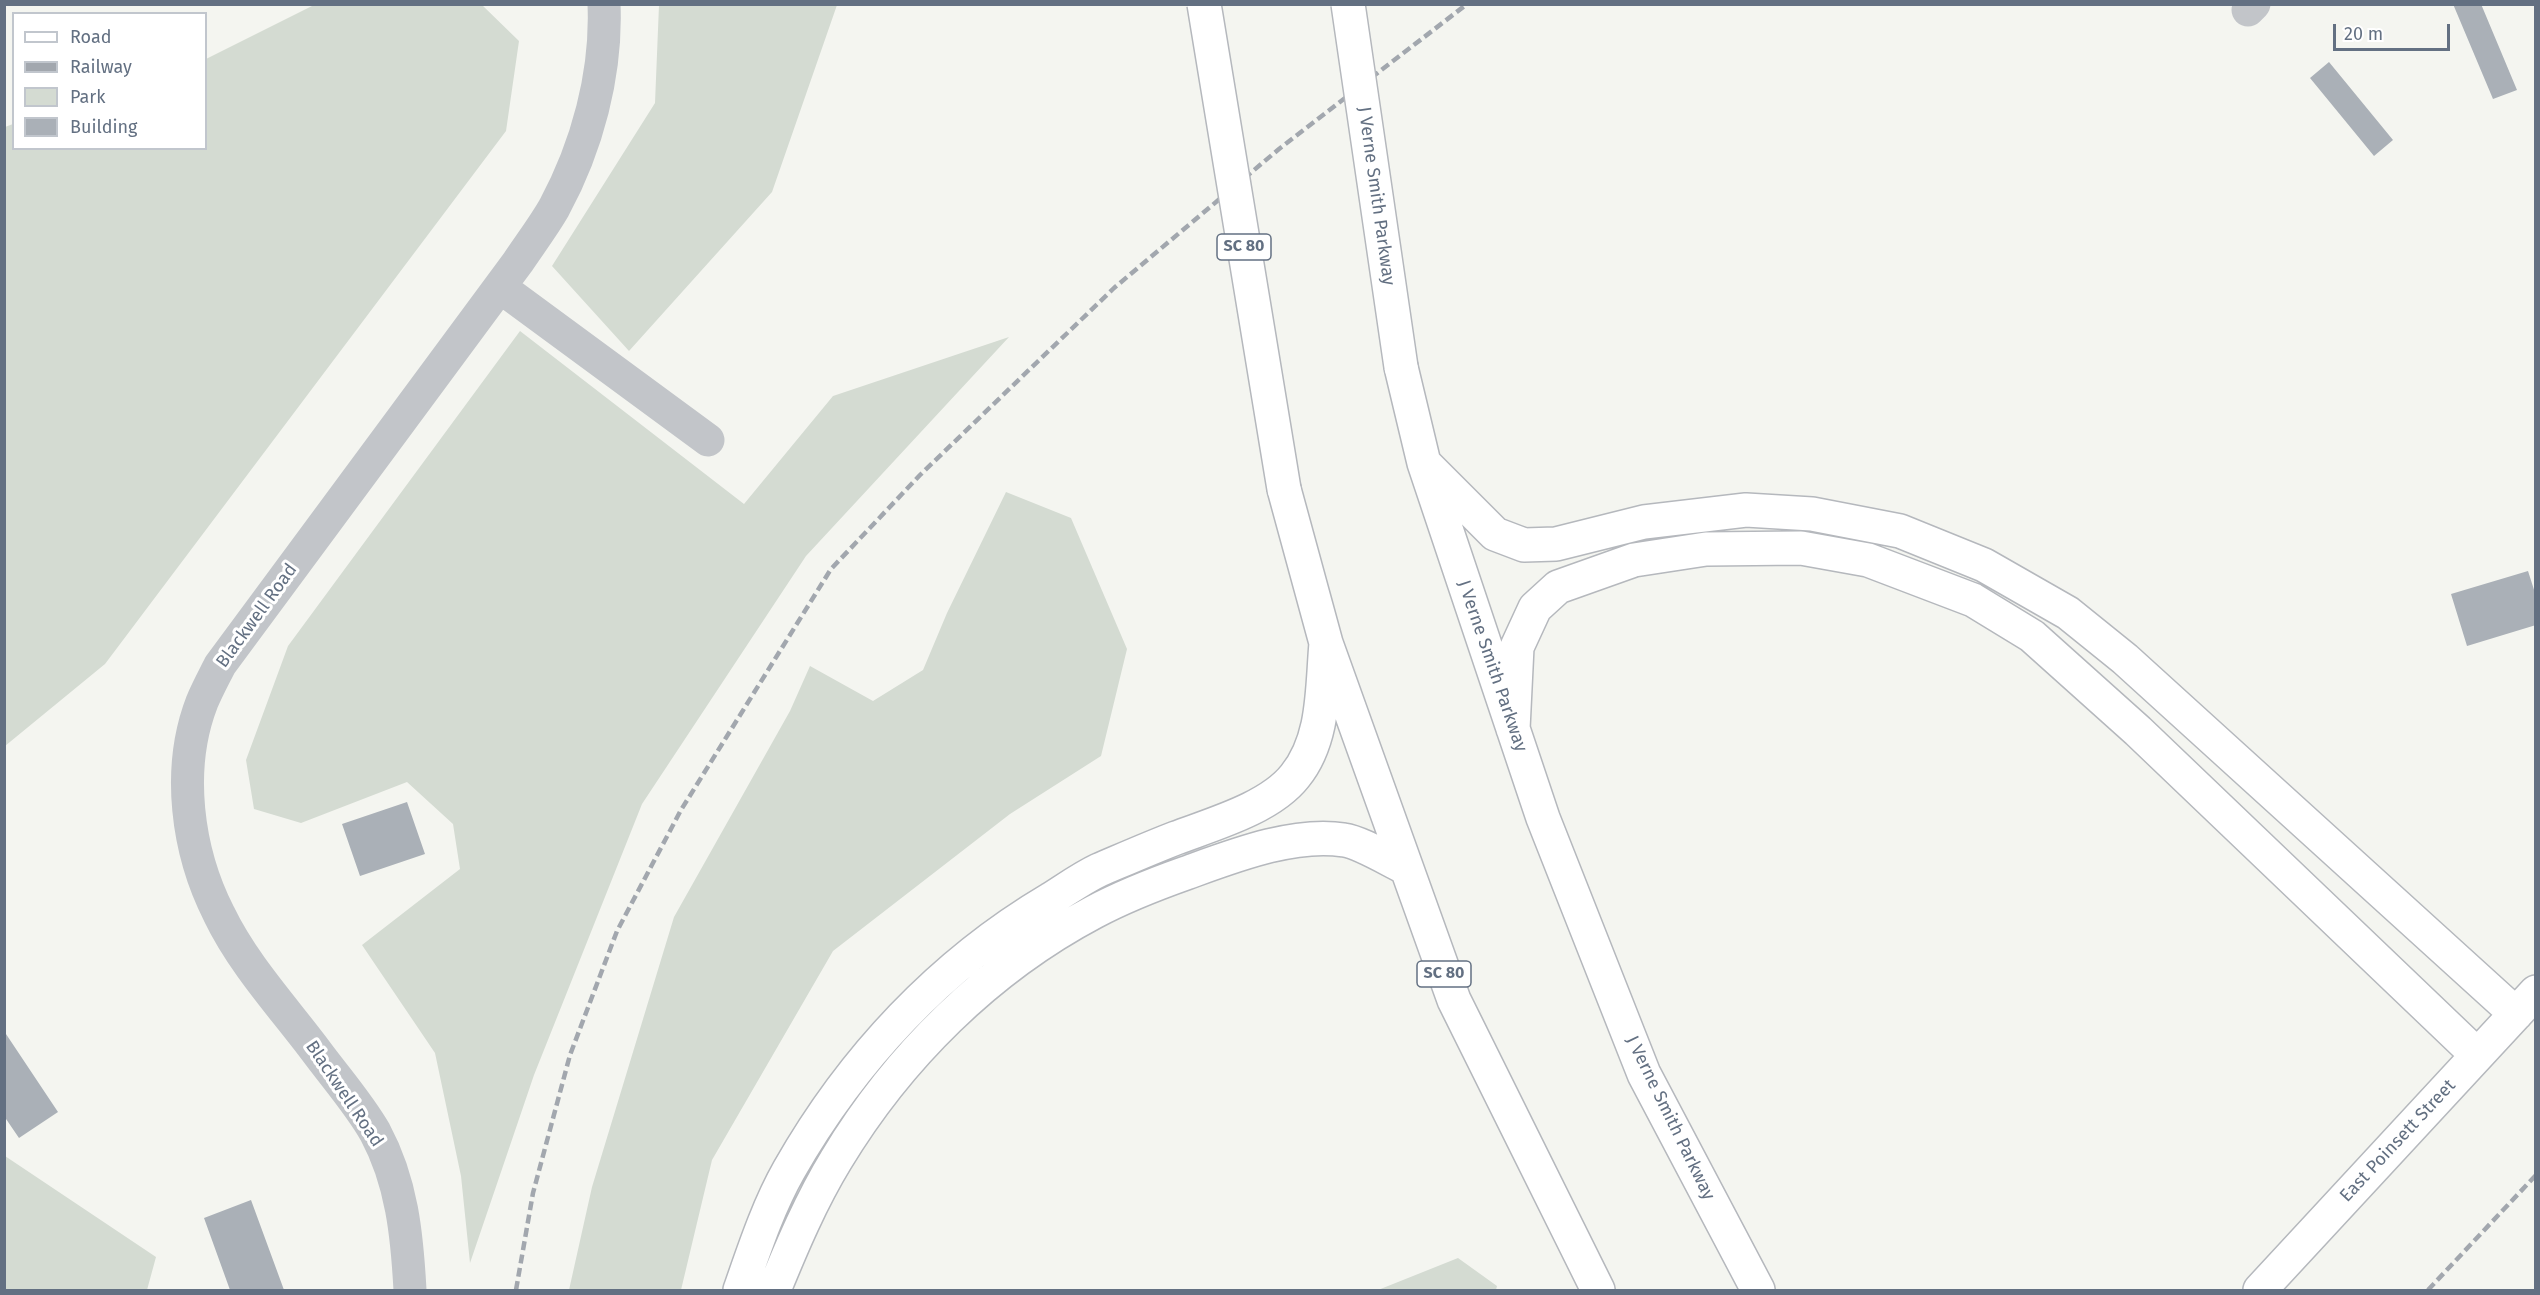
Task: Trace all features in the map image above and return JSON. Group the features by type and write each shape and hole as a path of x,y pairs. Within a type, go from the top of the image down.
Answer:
{"main road":[{"name":"SC 80","path":"1204,4 1284,489 1326,643 1454,1000 1598,1290"},
{"name":"J Verne Smith Parkway","path":"1348,4 1401,367 1424,463 1543,818 1644,1074 1758,1290"},
{"path":"1424,463 1495,534 1524,545 1556,544 1644,522 1746,510 1812,514 1900,531 1984,565 2068,613 2125,659 2525,1003"},
{"path":"1513,729 1517,647 1535,608 1558,586 1634,560 1706,549 1801,548 1868,560 1973,600 2032,636 2147,740 2477,1055"},
{"path":"740,1290 757,1243 788,1172 830,1103 890,1031 945,975 1018,918 1096,872 1240,814 1278,792 1294,777 1308,756 1318,730 1326,643"},
{"path":"774,1290 800,1226 836,1160 875,1102 957,1009 1025,955 1094,912 1159,883 1235,855 1304,840 1346,840 1406,868"},
{"name":"East Poinsett Street","path":"2260,1290 2525,1003"}],"street":[{"name":"Blackwell Road","path":"410,1290 402,1204 391,1167 375,1132 242,953 219,914 202,873 191,829 189,807 191,743 202,703 220,665 500,287 554,208 580,150 598,88 605,23 604,4"},
{"path":"500,287 708,440"}],"green space":[{"path":"314,5 482,5 519,41 506,131 105,664 5,746 5,127 12,124 12,150 207,150 207,58"},
{"path":"659,5 837,5 772,192 629,351 552,266 655,103"},
{"path":"520,331 744,504 833,396 1009,337 806,556 642,804 534,1075 470,1263 461,1176 435,1053 362,945 460,869 453,824 407,782 301,823 254,809 246,760 288,646"},
{"path":"1006,492 1071,518 1127,649 1101,756 1010,814 833,951 712,1160 681,1290 569,1290 592,1187 674,917 790,711 810,666 873,701 923,670 947,613"},
{"path":"5,1156 156,1257 147,1290 5,1290"},
{"path":"1458,1258 1497,1286 1496,1290 1378,1290"}],"building":[{"path":"2453,4 2481,4 2517,90 2493,99"},
{"path":"2329,62 2393,140 2374,156 2310,78"},
{"path":"2528,571 2536,596 2536,625 2467,646 2451,594"},
{"path":"407,802 425,854 360,876 342,824"},
{"path":"4,1031 58,1112 19,1138 4,1116"},
{"path":"251,1200 284,1290 230,1290 204,1218"}],"railway":[{"path":"516,1290 533,1193 570,1055 617,931 681,810 831,569 920,475 1114,288 1279,149 1467,4"},
{"path":"2428,1290 2536,1175"}]}
